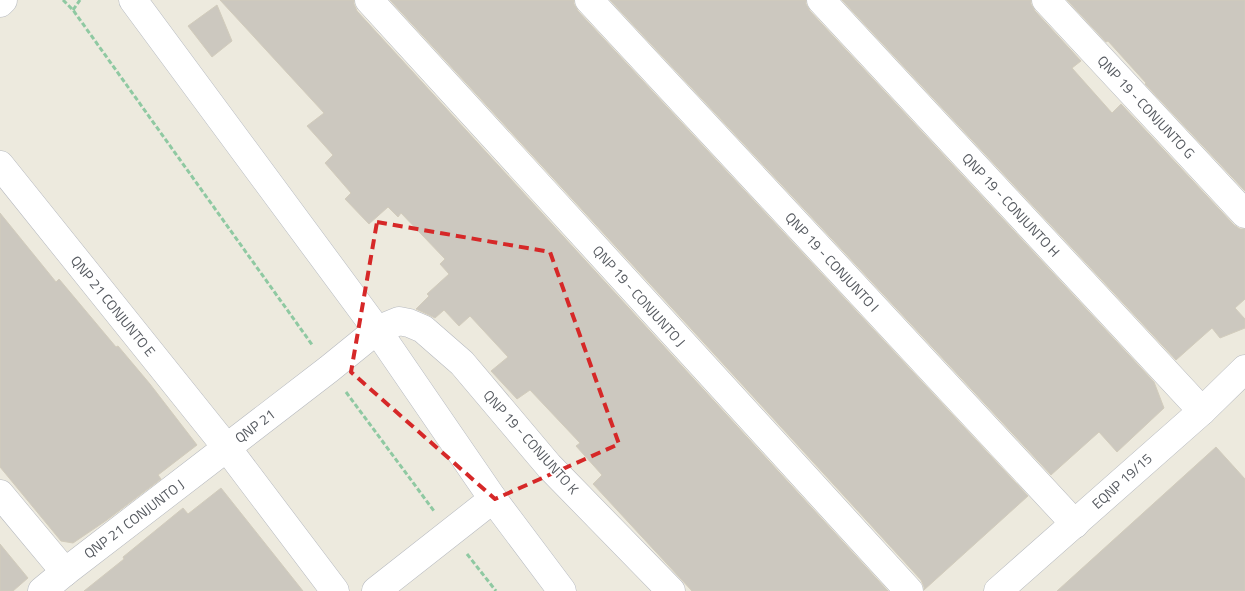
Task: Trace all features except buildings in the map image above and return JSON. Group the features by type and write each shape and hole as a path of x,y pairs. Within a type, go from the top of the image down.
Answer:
{"street":[{"path":"0,3 4,0"},
{"path":"132,0 377,330 493,499 562,591"},
{"name":"QNP 19 - CONJUNTO J","path":"369,0 909,591"},
{"name":"QNP 19 - CONJUNTO I","path":"589,0 1075,524"},
{"name":"QNP 19 - CONJUNTO H","path":"821,0 1202,411"},
{"name":"QNP 19 - CONJUNTO G","path":"1046,0 1245,214"},
{"name":"QNP 21 CONJUNTO E","path":"0,165 227,448"},
{"name":"QNP 19 - CONJUNTO K","path":"377,330 398,321 409,323 423,329 456,358 549,466 671,591"},
{"name":"QNP 21","path":"334,591 227,448 330,369 377,330"},
{"name":"EQNP 19/15","path":"998,591 1202,411 1245,369"},
{"name":"QNP 21 CONJUNTO J","path":"42,591 227,448"},
{"path":"0,494 65,572"},
{"path":"376,591 493,499"}],"path":[{"path":"63,0 73,10 450,533 496,591"},
{"path":"73,10 80,0"}],"highlighted area":[{"path":"377,222 550,252 619,444 495,499 351,372"}]}
